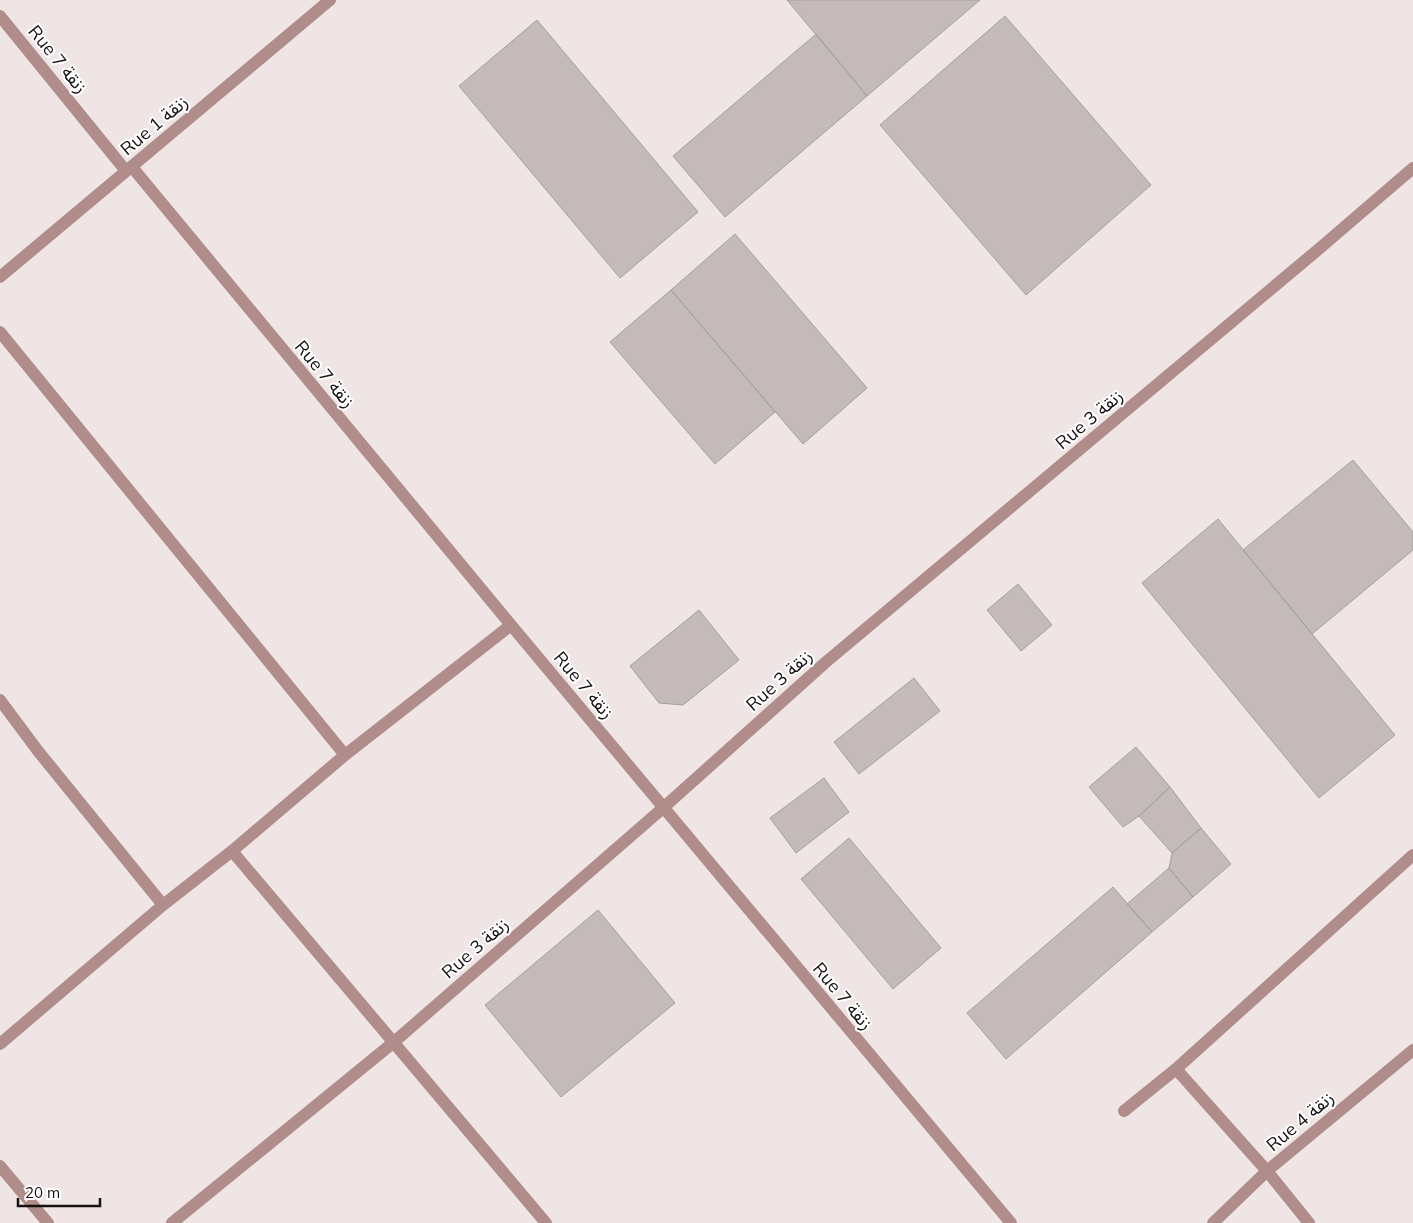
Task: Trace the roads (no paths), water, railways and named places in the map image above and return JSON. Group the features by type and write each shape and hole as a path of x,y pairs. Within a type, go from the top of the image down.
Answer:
{"street":[{"name":"Rue 1 زنقة","path":"0,277 330,0"},
{"name":"Rue 7 زنقة","path":"0,16 1011,1223"},
{"name":"Rue 3 زنقة","path":"172,1223 394,1042 663,808 826,662 1413,168"},
{"path":"0,332 345,755"},
{"path":"0,1044 163,905 232,851 345,755 511,625"},
{"path":"0,700 38,751 163,905"},
{"path":"232,851 546,1223"},
{"path":"1124,1111 1176,1069 1413,855"},
{"name":"Rue 4 زنقة","path":"1213,1223 1267,1171 1413,1050"},
{"path":"1176,1069 1267,1171 1308,1223"},
{"path":"0,1166 48,1223"}]}
